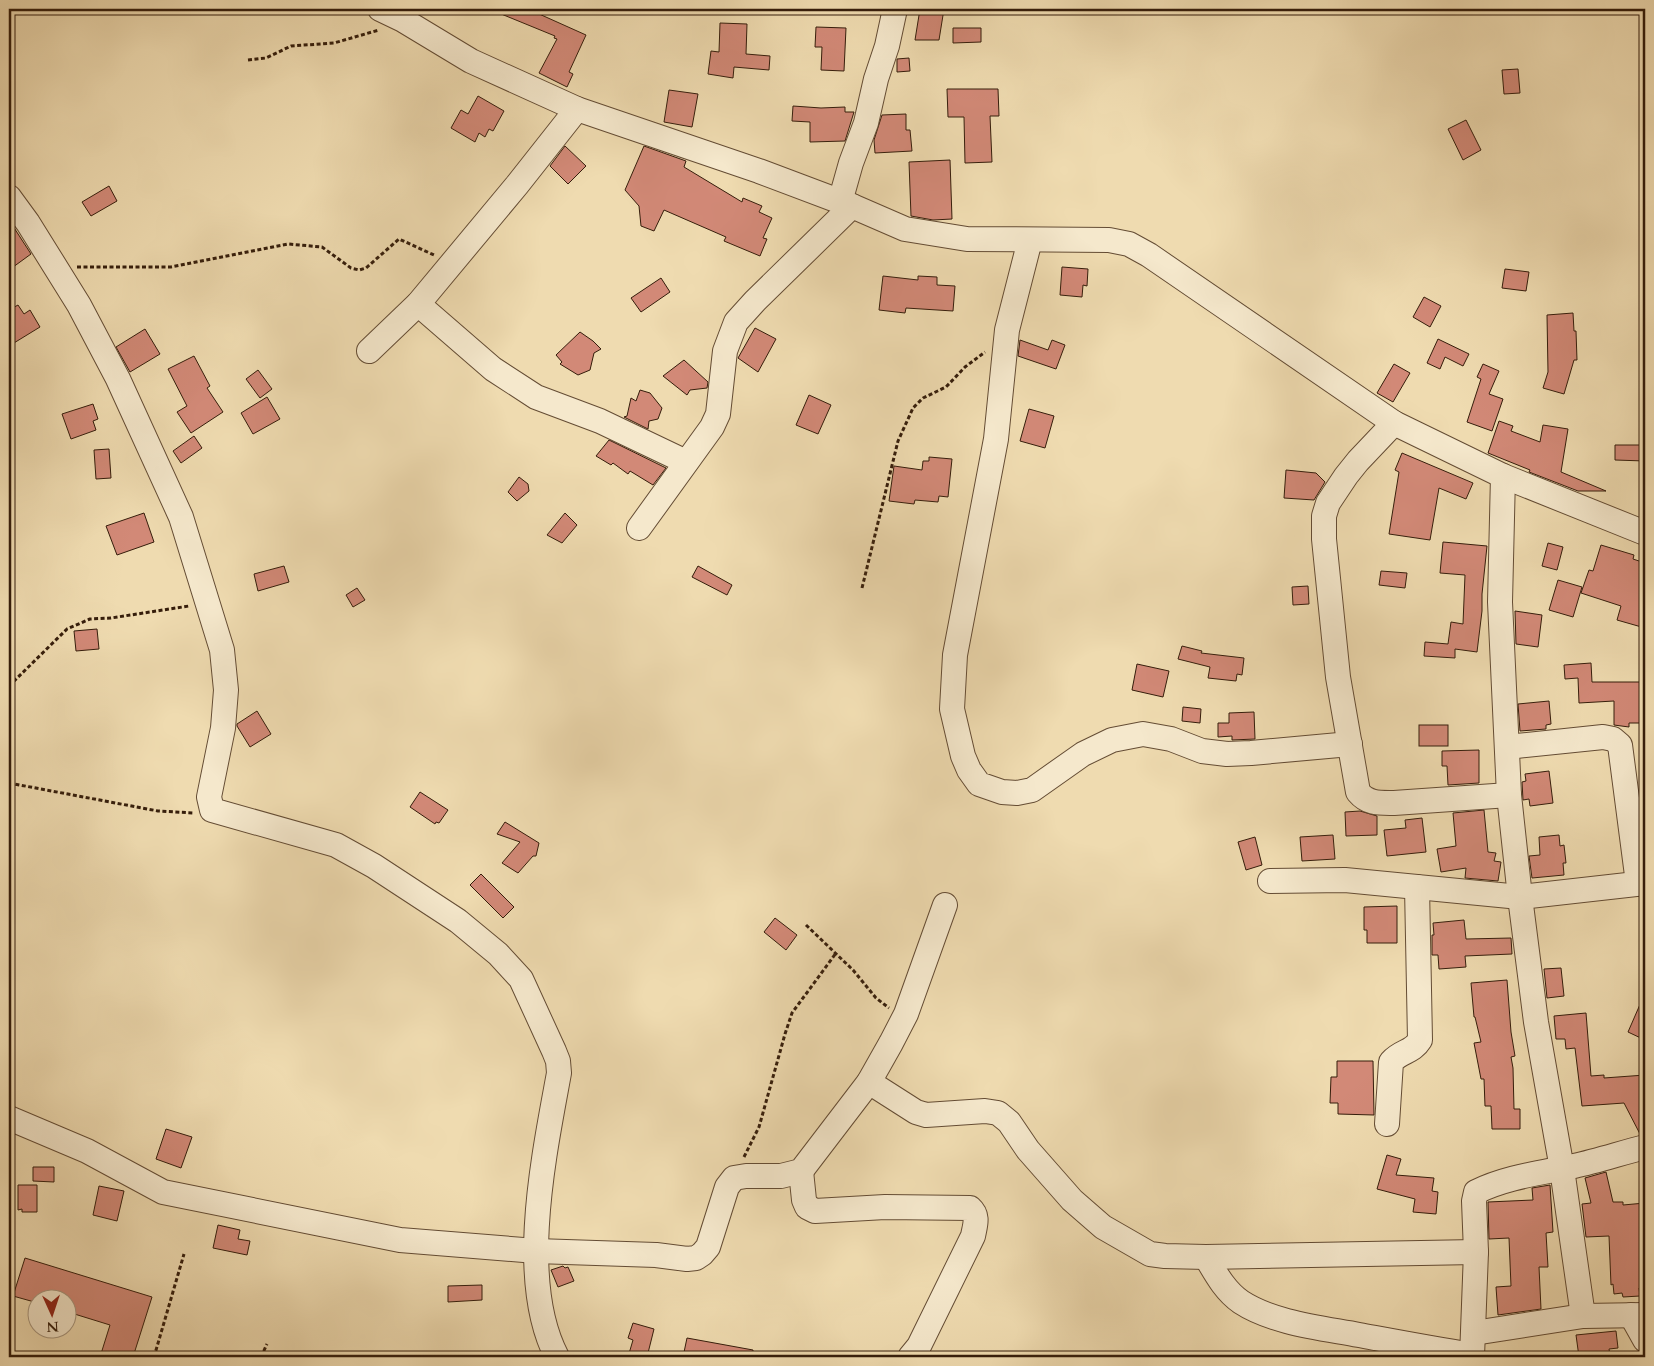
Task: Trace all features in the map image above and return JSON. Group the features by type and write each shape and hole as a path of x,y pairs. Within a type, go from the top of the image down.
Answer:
{"street":[{"path":"380,9 471,61 577,109 759,171 905,229 967,239 1109,240 1129,244 1149,255 1394,423 1503,476 1645,533"},
{"path":"639,528 712,427 718,414 725,351 736,322 846,204 851,163 866,123 895,9"},
{"path":"369,351 418,304 517,185 577,109"},
{"path":"9,197 56,266 79,305 118,379 181,517 222,650 226,690 223,728 209,797 212,810 336,845 382,871 458,921 498,954 521,979 558,1061 559,1073 546,1144 539,1203 536,1251 540,1306 549,1342 557,1357"},
{"path":"1030,240 1006,338 996,439 955,656 952,709 963,756 969,770 979,784 1002,792 1017,793 1032,790 1083,754 1112,740 1143,734 1171,739 1202,751 1227,754 1350,744"},
{"path":"418,304 492,369 536,396 600,420 686,462"},
{"path":"1394,423 1346,476 1328,503 1324,516 1324,539 1338,677 1358,792 1364,799 1378,803 1509,795"},
{"path":"1503,476 1500,602 1509,795 1536,1022 1562,1169 1583,1316"},
{"path":"1270,881 1345,880 1520,897 1642,883 1620,745 1613,739 1603,737 1507,746"},
{"path":"1387,1124 1391,1062 1398,1055 1416,1048 1420,1040 1418,887"},
{"path":"9,1118 87,1150 163,1192 400,1240 536,1251 696,1258 708,1247 727,1187 734,1178 781,1176 801,1172 870,1082 906,1014 945,905"},
{"path":"870,1082 916,1112 926,1115 985,1111 998,1113 1009,1122 1028,1150 1072,1200 1103,1227 1150,1254 1206,1257 1476,1252"},
{"path":"1473,1349 1476,1252 1474,1202 1476,1192 1490,1186 1604,1159 1645,1147"},
{"path":"801,1172 804,1200 808,1207 815,1211 885,1207 970,1208 976,1213 974,1236 919,1346 910,1357"},
{"path":"1206,1257 1220,1281 1231,1294 1242,1302 1268,1315 1323,1328 1473,1349 1583,1316 1638,1315 1645,1340"}],"path":[{"path":"248,60 266,58 291,46 334,43 369,34 402,20"},
{"path":"56,266 171,267 288,244 322,246 351,268 359,270 366,268 399,239 452,263"},
{"path":"862,588 898,441 913,408 923,398 946,387 965,367 1006,338"},
{"path":"9,686 67,629 90,619 111,618 206,603"},
{"path":"9,784 158,811 188,814 212,810"},
{"path":"806,924 853,970 881,1003 906,1014"},
{"path":"734,1178 759,1127 792,1013 836,953"},
{"path":"154,1357 184,1254"},
{"path":"261,1357 267,1344"}],"building":[{"path":"489,9 528,9 586,35 569,72 573,74 567,87 539,73 557,39 554,38 555,36"},
{"path":"920,9 944,9 939,40 915,40"},
{"path":"720,23 747,24 746,54 770,56 769,70 734,67 733,78 708,74 711,51 719,52"},
{"path":"816,27 846,28 844,71 821,70 822,47 815,47"},
{"path":"953,28 981,28 981,42 953,43"},
{"path":"909,58 910,71 897,72 897,59"},
{"path":"1518,69 1520,93 1504,94 1502,70"},
{"path":"947,89 998,89 999,116 990,116 992,162 965,163 964,117 948,117"},
{"path":"669,90 698,94 692,127 664,122"},
{"path":"478,96 504,111 493,131 489,129 485,137 479,133 475,142 451,128 461,110 468,114"},
{"path":"793,106 845,107 845,112 854,112 845,141 810,142 810,122 792,121"},
{"path":"906,114 906,130 910,130 912,151 875,153 874,140 882,115"},
{"path":"1466,120 1481,150 1463,160 1448,129"},
{"path":"565,146 586,166 568,184 550,166"},
{"path":"644,146 686,161 684,167 742,202 743,198 762,206 759,212 772,218 763,238 767,239 760,256 724,241 726,237 664,210 654,231 641,226 639,206 625,190"},
{"path":"950,160 952,219 933,220 911,216 909,162"},
{"path":"109,186 117,201 91,216 82,202"},
{"path":"9,220 31,254 9,270"},
{"path":"1062,267 1088,269 1087,286 1083,285 1082,297 1060,295"},
{"path":"1505,269 1529,272 1526,291 1502,288"},
{"path":"883,276 918,280 918,276 937,277 937,285 955,286 953,311 906,308 905,313 879,310"},
{"path":"661,278 670,292 641,312 631,298"},
{"path":"1424,297 1441,306 1430,327 1413,317"},
{"path":"18,305 24,314 30,310 40,327 9,346 9,310"},
{"path":"1573,313 1577,360 1574,360 1564,394 1543,388 1548,372 1547,315"},
{"path":"755,328 776,339 758,372 738,358"},
{"path":"145,329 160,354 130,372 116,347"},
{"path":"580,332 601,349 594,353 590,370 578,375 560,364 562,362 556,355"},
{"path":"1438,339 1469,354 1463,366 1445,357 1440,369 1427,363"},
{"path":"1020,340 1048,350 1052,340 1065,345 1056,369 1018,356"},
{"path":"194,356 210,386 207,388 223,412 191,433 177,412 187,406 168,369"},
{"path":"684,360 708,382 707,388 690,390 687,395 663,376"},
{"path":"1394,364 1410,373 1393,402 1377,393"},
{"path":"1483,364 1499,371 1489,394 1503,399 1492,431 1467,422 1481,379 1477,377"},
{"path":"258,370 272,389 260,398 246,379"},
{"path":"640,390 650,393 662,408 658,419 649,421 648,429 624,417 627,416 631,398 636,401"},
{"path":"809,395 831,405 818,434 796,425"},
{"path":"267,397 280,419 253,434 241,413"},
{"path":"93,404 98,419 93,421 96,430 71,439 62,414"},
{"path":"1029,409 1054,416 1045,448 1020,441"},
{"path":"1499,421 1513,426 1511,431 1540,442 1543,425 1568,429 1561,472 1606,491 1578,491 1529,472 1530,470 1488,453"},
{"path":"194,436 202,448 181,463 173,451"},
{"path":"609,440 666,468 653,485 630,471 628,474 613,463 611,465 596,456"},
{"path":"1615,445 1645,445 1645,461 1615,460"},
{"path":"109,449 111,478 96,479 94,450"},
{"path":"1402,453 1473,483 1466,499 1439,488 1430,540 1389,534 1399,472 1395,470"},
{"path":"929,457 952,459 948,497 939,496 938,502 915,500 914,504 889,501 894,466 922,470 923,461 929,461"},
{"path":"1286,470 1316,473 1325,482 1314,500 1284,498"},
{"path":"519,477 528,484 529,491 517,501 508,492"},
{"path":"144,513 154,542 117,555 106,526"},
{"path":"565,513 577,525 562,543 547,535"},
{"path":"1443,542 1487,546 1477,652 1455,649 1455,658 1424,656 1425,642 1448,644 1451,622 1463,624 1465,575 1440,573"},
{"path":"1548,543 1563,547 1557,570 1542,566"},
{"path":"1601,545 1634,555 1633,559 1645,563 1645,628 1617,620 1621,606 1581,593 1589,570 1593,571"},
{"path":"284,566 289,582 258,591 254,574"},
{"path":"698,566 732,585 727,595 692,577"},
{"path":"1381,571 1407,573 1405,588 1379,585"},
{"path":"1558,580 1582,587 1573,617 1549,610"},
{"path":"1308,586 1309,604 1293,605 1292,587"},
{"path":"357,588 365,600 353,607 346,595"},
{"path":"1515,611 1542,615 1538,647 1516,644"},
{"path":"97,629 99,649 76,651 74,631"},
{"path":"1182,646 1202,651 1201,653 1244,658 1242,675 1237,674 1236,681 1208,678 1210,667 1178,659"},
{"path":"1591,663 1592,682 1640,682 1640,710 1644,710 1644,723 1629,723 1629,727 1614,725 1614,701 1579,703 1578,678 1565,679 1564,665"},
{"path":"1137,664 1169,671 1163,697 1132,690"},
{"path":"1549,701 1551,724 1546,725 1546,729 1520,731 1518,704"},
{"path":"1183,707 1201,709 1200,723 1182,721"},
{"path":"257,711 271,734 250,747 237,724"},
{"path":"1254,712 1255,739 1232,740 1232,736 1218,737 1218,723 1229,723 1229,713"},
{"path":"1419,725 1448,725 1448,746 1419,746"},
{"path":"1479,750 1479,783 1448,785 1447,766 1442,766 1442,751"},
{"path":"1549,771 1553,803 1530,806 1529,799 1523,800 1522,782 1526,781 1525,774"},
{"path":"420,792 448,810 439,823 436,822 435,824 410,807"},
{"path":"1484,810 1488,852 1496,853 1494,861 1501,862 1498,881 1465,878 1466,868 1441,872 1437,849 1456,846 1453,813"},
{"path":"1360,811 1377,816 1377,835 1346,836 1345,812"},
{"path":"1422,818 1426,852 1387,856 1384,830 1406,828 1405,820"},
{"path":"505,822 539,843 536,856 533,856 518,873 502,863 520,842 497,834"},
{"path":"1333,835 1335,859 1302,861 1300,837"},
{"path":"1559,835 1560,846 1564,845 1566,863 1563,863 1564,875 1532,878 1529,856 1540,855 1539,837"},
{"path":"1255,837 1262,865 1246,870 1238,842"},
{"path":"481,874 514,907 503,918 470,885"},
{"path":"1397,906 1397,943 1367,943 1367,930 1364,930 1364,907"},
{"path":"775,918 797,935 786,950 764,932"},
{"path":"1464,920 1466,939 1511,938 1512,954 1465,956 1466,967 1439,969 1438,955 1432,955 1433,923"},
{"path":"1561,968 1564,996 1547,998 1544,969"},
{"path":"1507,980 1515,1056 1511,1057 1514,1109 1520,1109 1520,1129 1492,1129 1491,1106 1485,1106 1484,1079 1481,1079 1474,1043 1481,1042 1474,1017 1471,983"},
{"path":"1645,993 1645,1040 1628,1032"},
{"path":"1586,1013 1591,1076 1604,1075 1604,1078 1645,1075 1645,1134 1640,1134 1624,1103 1582,1106 1575,1048 1566,1049 1565,1039 1556,1039 1554,1016"},
{"path":"1337,1061 1373,1061 1374,1115 1338,1114 1338,1103 1330,1103 1331,1077 1337,1077"},
{"path":"166,1129 192,1137 181,1168 156,1159"},
{"path":"1387,1155 1401,1159 1396,1175 1434,1178 1432,1191 1438,1192 1436,1214 1413,1212 1415,1199 1377,1189"},
{"path":"33,1167 54,1167 54,1182 33,1181"},
{"path":"1606,1172 1613,1202 1623,1202 1623,1205 1645,1203 1645,1288 1639,1288 1640,1296 1623,1297 1622,1293 1614,1294 1613,1284 1611,1285 1609,1236 1586,1237 1582,1204 1591,1203 1585,1178"},
{"path":"18,1185 37,1185 37,1212 22,1212 22,1209 18,1210"},
{"path":"1550,1185 1553,1232 1546,1233 1548,1267 1539,1267 1541,1309 1498,1315 1496,1287 1511,1286 1509,1238 1489,1239 1488,1202 1533,1200 1532,1188"},
{"path":"99,1186 124,1191 117,1221 93,1215"},
{"path":"218,1225 240,1230 238,1239 250,1241 247,1255 213,1248"},
{"path":"25,1258 152,1297 133,1357 100,1357 110,1325 78,1315 78,1288 28,1288 28,1300 13,1296"},
{"path":"563,1266 565,1268 568,1267 574,1281 558,1287 551,1270"},
{"path":"482,1285 482,1300 448,1302 448,1286"},
{"path":"633,1323 654,1329 647,1357 628,1357 633,1340 628,1338"},
{"path":"1616,1331 1618,1348 1609,1349 1610,1355 1579,1357 1576,1335"},
{"path":"687,1338 753,1350 753,1357 683,1357"}]}
